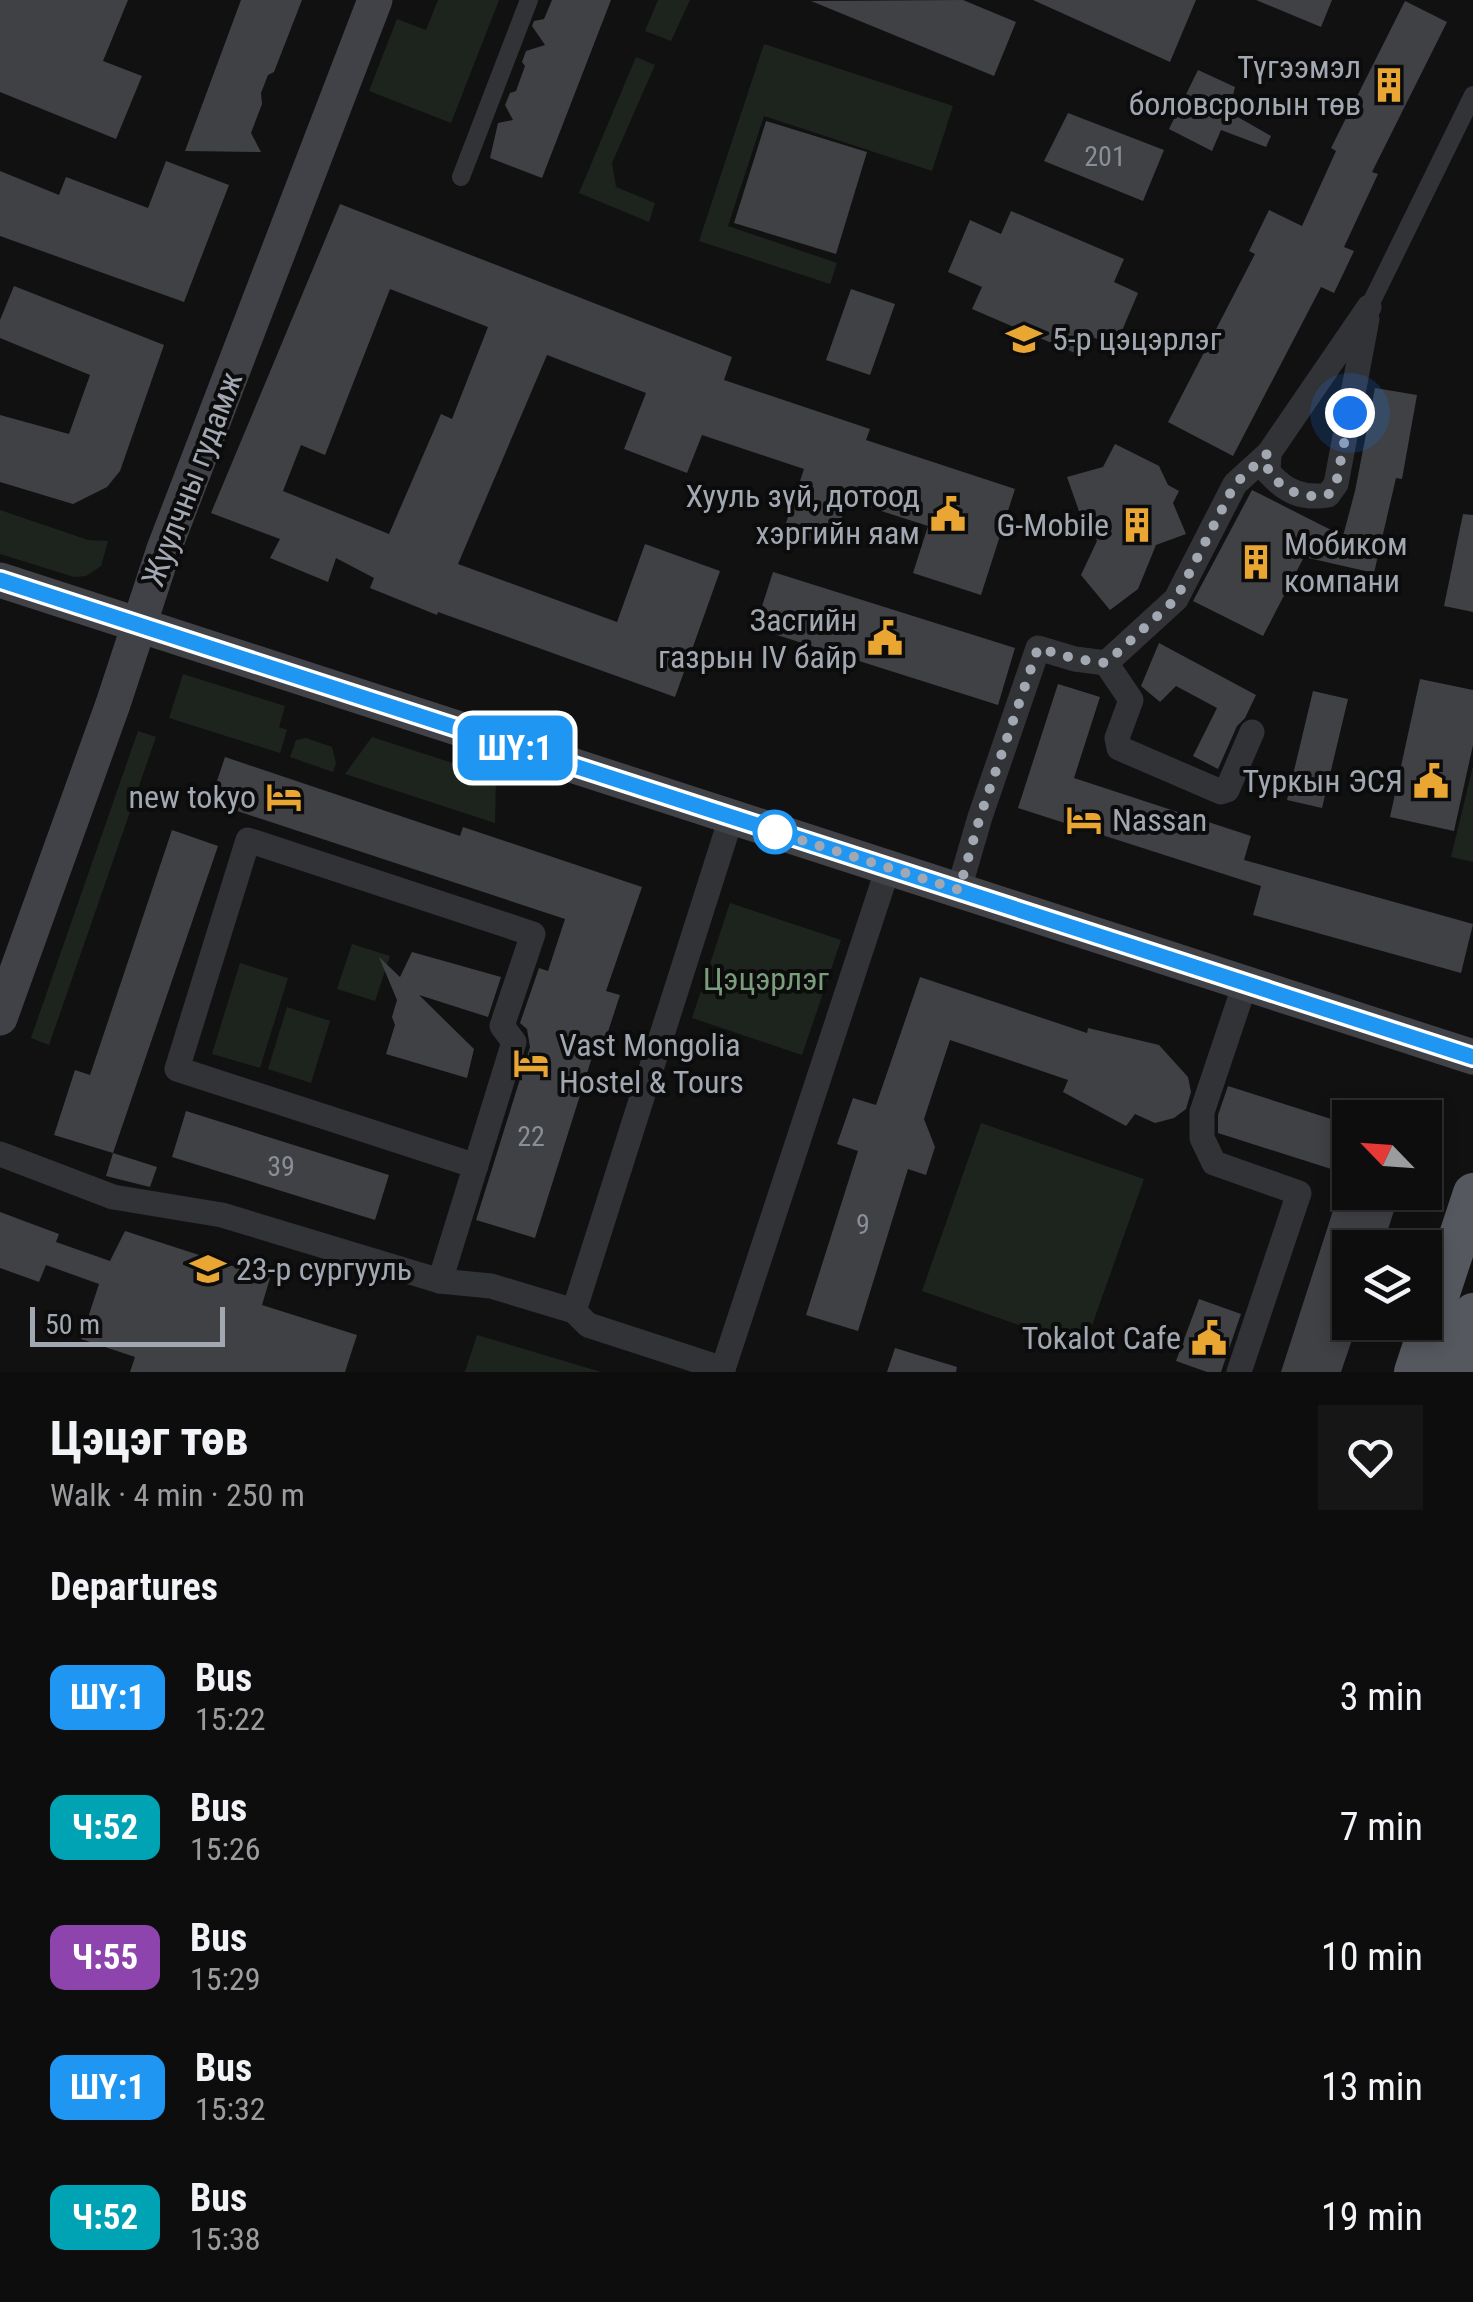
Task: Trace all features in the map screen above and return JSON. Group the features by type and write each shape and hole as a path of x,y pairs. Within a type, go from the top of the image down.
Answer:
{"highway":[{"path":"1414,1372 1473,1193"},
{"path":"1454,1372 1473,1313"}],"main road":[{"name":"Жуулчны гудамж","path":"0,1018 113,704 164,549 375,0"},
{"path":"0,580 1473,1057"}],"street":[{"path":"461,178 529,0"},
{"path":"1106,663 1176,599 1235,484 1268,453 1369,307 1473,94"},
{"path":"1268,453 1268,472 1279,485 1306,498 1328,495 1336,484 1369,307"},
{"path":"959,890 1038,648 1106,663 1130,700 1117,738 1119,748 1221,792 1227,790 1252,732"},
{"path":"574,1311 731,818"},
{"path":"440,1281 476,1166 514,1042 502,1026 533,934 248,840 177,1070 476,1166"},
{"path":"0,1154 114,1197 222,1214 440,1281 491,1286 574,1311 588,1325 723,1371 888,868"},
{"path":"1238,1372 1298,1193 1214,1163 1202,1138 1202,1112 1245,984"}],"green space":[{"path":"438,0 499,0 451,123 369,91 397,19 426,30"},
{"path":"658,0 690,0 671,41 645,31"},
{"path":"764,44 953,106 932,171 764,116 728,226 837,263 830,284 699,241"},
{"path":"636,57 655,65 612,163 616,187 655,203 649,222 579,193"},
{"path":"0,510 88,540 108,541 101,566 86,576 74,577 0,554"},
{"path":"183,674 285,706 279,727 287,730 280,753 169,718"},
{"path":"138,731 156,737 49,1045 31,1038"},
{"path":"372,737 496,777 495,823 345,774"},
{"path":"306,738 332,747 336,763 333,772 290,757 296,740"},
{"path":"1473,766 1473,862 1451,857"},
{"name":"Цэцэрлэг","path":"730,903 841,940 802,1055 692,1018"},
{"path":"352,944 390,956 375,1001 337,989"},
{"path":"240,963 288,978 260,1068 212,1054"},
{"path":"287,1007 330,1021 311,1083 268,1069"},
{"path":"981,1123 1144,1179 1084,1348 922,1291"},
{"path":"477,1335 601,1372 465,1372"}],"building":[{"path":"0,0 128,0 103,61 142,76 116,139 0,92"},
{"path":"241,0 302,0 274,72 268,75 261,93 262,104 251,133 261,152 185,151"},
{"path":"552,0 611,0 542,178 490,158 498,123 513,120 505,105 510,93 516,91 526,51 545,45 532,26 534,21 544,19"},
{"path":"963,0 1016,22 994,76 811,1"},
{"path":"1033,0 1196,0 1170,62"},
{"path":"1256,0 1332,0 1321,27"},
{"path":"1405,1 1447,22 1372,172 1378,174 1344,247 1354,251 1334,293 1321,287 1233,456 1168,422 1255,254 1249,251 1269,210 1302,226 1336,151 1331,148"},
{"path":"1198,70 1235,87 1229,112 1271,136 1266,147 1221,130 1212,151 1169,129"},
{"path":"1068,113 1164,150 1143,201 1044,161"},
{"path":"766,121 867,152 836,254 734,223"},
{"path":"166,161 229,185 184,302 0,236 0,171 59,195 66,177 148,208"},
{"path":"340,204 732,357 724,380 870,429 866,440 1015,489 981,595 913,573 928,526 847,500 832,548 783,532 804,469 702,435 687,473 624,449 646,393 547,355 458,564 617,622 645,544 720,571 675,697 370,588 374,578 336,558 328,582 270,558 280,539 211,513","holes":["390,289 488,327 452,419 441,414 389,534 283,491 301,445 325,455"]},
{"path":"1011,211 1124,259 1114,282 1138,293 1115,347 1090,336 1082,356 972,309 982,287 948,272 970,220 1001,234"},
{"path":"14,286 164,345 120,471 107,487 73,504 0,482 0,415 69,434 90,375 0,338 0,320"},
{"path":"851,289 895,304 870,375 826,360"},
{"path":"1375,388 1417,395 1402,479 1396,478 1374,573 1304,557 1263,636 1193,601 1252,490 1343,536"},
{"name":"G-Mobile","path":"1115,444 1159,466 1168,485 1179,491 1173,503 1186,534 1156,545 1138,589 1110,610 1081,575 1097,541 1088,516 1079,511 1067,477 1103,467"},
{"path":"1463,514 1473,515 1473,612 1444,606"},
{"name":"Засгийн газрын IV байр","path":"773,572 1015,648 998,705 755,628"},
{"path":"1159,643 1256,695 1218,769 1193,756 1217,708 1176,686 1160,702 1141,686"},
{"name":"Туркын ЭСЯ","path":"1420,679 1473,690 1473,745 1454,831 1390,817"},
{"path":"1058,684 1100,697 1074,778 1251,836 1244,860 1473,924 1461,973 1253,915 1261,886 1018,808"},
{"path":"1313,691 1348,699 1322,808 1287,800"},
{"path":"225,757 460,836 463,827 642,887 606,991 620,995 601,1053 594,1051 535,1238 476,1220 530,1047 527,1029 520,1023 539,968 548,971 565,919 210,802"},
{"path":"172,830 218,846 113,1153 54,1135 75,1070 90,1075"},
{"path":"412,952 501,977 488,1017 419,995 474,1049 467,1078 386,1054 395,1025 392,1017 397,1000 379,957 400,977"},
{"path":"920,977 1087,1033 1088,1028 1159,1045 1188,1077 1191,1092 1186,1109 1174,1118 1155,1123 1135,1114 1126,1126 1063,1092 1068,1080 950,1040 924,1119 935,1147 926,1175 908,1169 858,1331 806,1315 858,1151 837,1144 853,1098 876,1105"},
{"path":"1228,1086 1332,1119 1332,1169 1218,1133 1218,1115"},
{"path":"186,1111 389,1175 375,1220 172,1157"},
{"path":"113,1153 157,1167 150,1187 106,1176"},
{"path":"1333,1210 1394,1210 1388,1230 1332,1230 1332,1340 1352,1340 1341,1372 1281,1372"},
{"path":"0,1212 59,1234 56,1242 110,1261 125,1231 270,1278 262,1305 357,1335 345,1372 130,1372 135,1357 81,1339 99,1284 46,1265 39,1282 0,1268"},
{"path":"1199,1299 1241,1314 1221,1372 1207,1372 1176,1361"},
{"path":"895,1348 957,1367 956,1372 887,1372"}],"bus line":[{"name":"ШҮ:1","path":"0,580 1473,1057"}],"place":[{"name":"Түгээмэл боловсролын төв","path":"1389,85"},
{"name":"5-р цэцэрлэг","path":"1024,339"},
{"name":"Хууль зүй, дотоод хэргийн яам","path":"948,514"},
{"name":"G-Mobile","path":"1137,525"},
{"name":"Мобиком компани","path":"1256,562"},
{"name":"Засгийн газрын IV байр","path":"885,638"},
{"name":"Туркын ЭСЯ","path":"1431,781"},
{"name":"new tokyo","path":"284,797"},
{"name":"Nassan","path":"1084,820"},
{"name":"Vast Mongolia Hostel & Tours","path":"531,1063"},
{"name":"23-р сургууль","path":"208,1269"},
{"name":"Tokalot Cafe","path":"1209,1338"}],"route":[{"path":"775,832 763,828 959,890 1038,648 1106,663 1176,599 1235,484 1268,453 1268,472 1279,485 1306,498 1328,495 1336,484 1350,413"}]}
